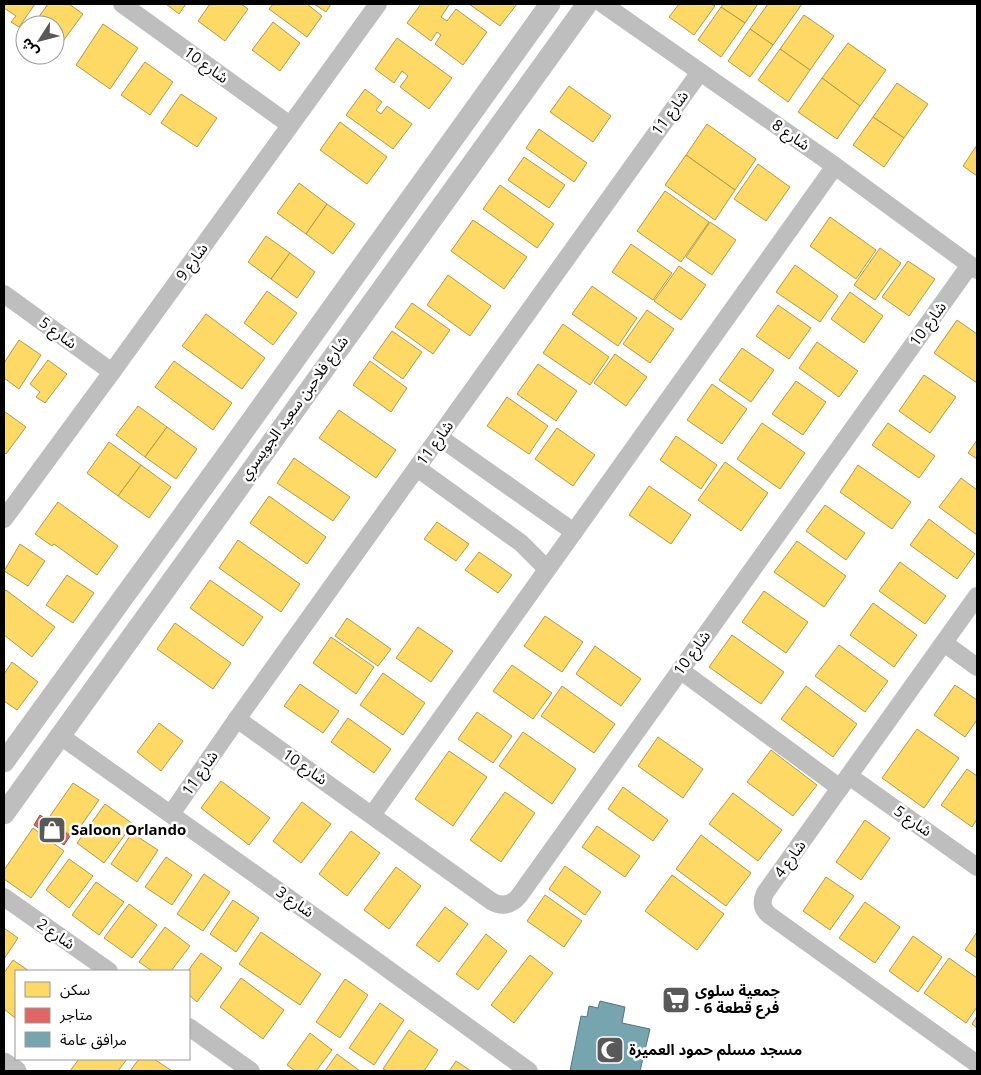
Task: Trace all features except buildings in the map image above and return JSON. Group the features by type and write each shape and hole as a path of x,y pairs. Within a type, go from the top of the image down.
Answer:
{"street":[{"name":"شارع 10","path":"122,4 290,125"},
{"name":"شارع 9","path":"4,519 9,499 112,372 378,4"},
{"name":"شارع فلاحبن سعيد الجويسري","path":"4,762 224,460 550,4"},
{"name":"شارع فلاحبن سعيد الجويسري","path":"4,814 59,735 587,4"},
{"name":"شارع 8","path":"603,4 835,166 973,267"},
{"name":"شارع 11","path":"171,814 700,72"},
{"path":"463,125 466,136 472,142 485,144"},
{"path":"372,815 835,166"},
{"name":"شارع 10","path":"237,719 491,901 500,905 510,904 519,896 680,670 973,267"},
{"name":"شارع 5","path":"4,294 112,372"},
{"path":"439,437 574,532"},
{"path":"417,468 521,544 547,569"},
{"name":"شارع 4","path":"977,596 765,894 762,902 764,910 769,915 977,1064"},
{"path":"102,627 113,625 120,629 123,638 122,648"},
{"path":"944,643 977,667"},
{"name":"شارع 5","path":"680,670 844,782 977,867"},
{"name":"شارع 3","path":"59,735 529,1071"},
{"name":"شارع 2","path":"4,897 108,970"},
{"path":"190,1028 251,1071"},
{"path":"4,1063 16,1071"}],"place":[{"name":"Saloon Orlando","path":"52,830"},
{"name":"جمعية سلوى - فرع قطعة 6","path":"676,1000"},
{"name":"مسجد مسلم حمود العميرة","path":"610,1050"}]}
